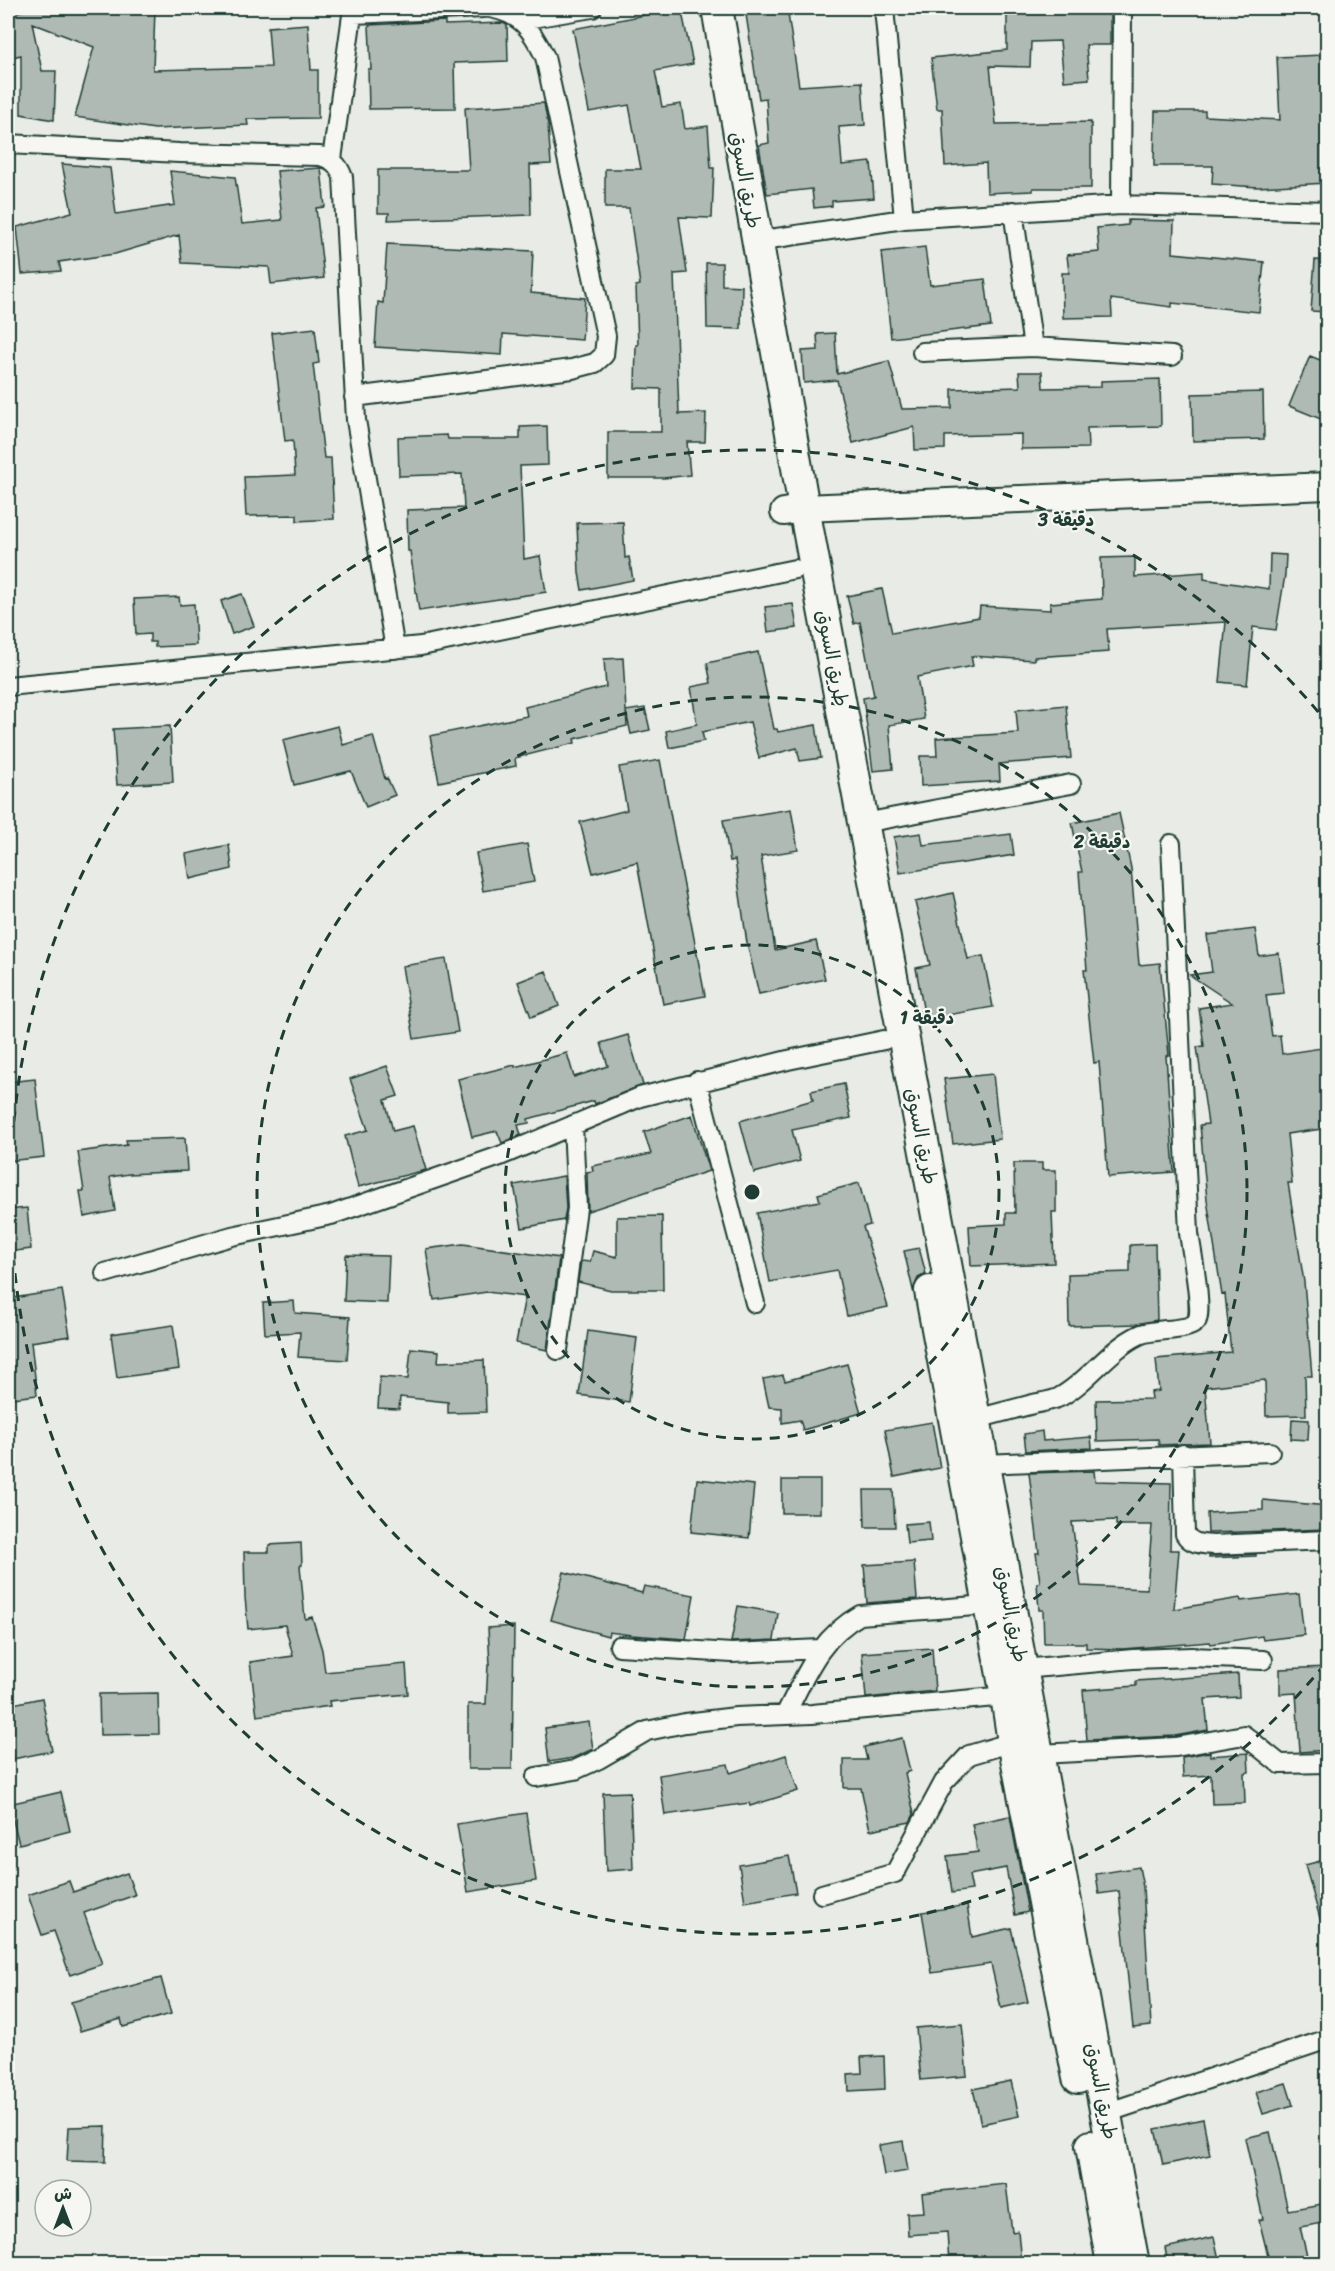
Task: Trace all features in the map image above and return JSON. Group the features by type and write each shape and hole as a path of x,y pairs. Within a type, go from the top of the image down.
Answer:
{"main road":[{"name":"طريق السوق","path":"696,8 794,510 864,823 1023,1669 1026,1748 1112,2264"},
{"name":"طريق السوق","path":"717,8 756,241 794,510 795,569 1006,1696 1026,1748 1106,2113 1134,2264"}],"street":[{"path":"332,159 353,11 483,8"},
{"path":"354,397 572,369 595,363 604,355 606,336 545,57 535,35 519,20 505,10 490,8"},
{"path":"519,20 592,8"},
{"path":"884,8 904,219"},
{"path":"1121,205 1122,8"},
{"path":"8,144 179,153 320,156 332,159 339,166 343,177 356,420 395,649"},
{"path":"756,241 904,219 1121,205 1328,211"},
{"path":"1012,211 1033,347"},
{"path":"922,352 1033,347 1172,357"},
{"path":"794,510 1328,486"},
{"path":"8,686 421,646 795,569"},
{"path":"864,823 1071,784"},
{"path":"976,1419 1058,1398 1138,1335 1150,1330 1189,1327 1196,1323 1199,1316 1199,1296 1189,1233 1171,844"},
{"path":"105,1273 232,1236 331,1215 500,1155 640,1097 697,1081 884,1040"},
{"path":"697,1081 755,1303"},
{"path":"558,1350 578,1208 573,1125"},
{"path":"984,1464 1270,1452"},
{"path":"1183,1454 1185,1534 1189,1540 1197,1544 1213,1545 1328,1540"},
{"path":"785,1715 820,1649 843,1624 860,1615 988,1605"},
{"path":"620,1646 732,1653 820,1649"},
{"path":"1023,1669 1180,1657 1263,1660"},
{"path":"536,1777 575,1770 599,1760 647,1731 736,1717 785,1715 1006,1696"},
{"path":"822,1894 895,1873 944,1782 969,1755 1026,1748 1176,1747 1244,1736 1281,1764 1328,1763"},
{"path":"1106,2113 1328,2039"}],"building":[{"path":"34,8 155,8 153,70 271,67 268,27 308,24 311,70 318,70 318,118 247,119 248,125 155,129 75,117 94,47 32,23 42,71 56,71 54,120 21,114 21,55 8,58 8,14"},
{"path":"681,8 693,64 655,71 662,107 681,104 685,129 708,126 711,168 714,168 712,218 679,217 687,273 674,274 679,414 706,413 705,442 687,442 690,475 664,478 608,478 608,432 661,432 661,389 635,388 636,345 638,345 636,286 640,285 629,208 605,208 605,169 641,169 629,105 589,112 573,29"},
{"path":"745,8 787,8 799,86 862,82 865,125 839,127 842,165 871,162 874,198 832,201 832,206 814,208 812,189 767,194 759,145 769,143 766,98 759,99"},
{"path":"1007,8 1059,8 1059,11 1110,12 1110,45 1086,45 1089,79 1064,81 1060,41 1031,42 1030,67 990,66 996,124 1091,122 1091,188 1033,188 1033,191 987,193 986,163 945,166 942,109 937,109 931,58 1007,50"},
{"path":"445,21 445,25 503,23 507,25 508,61 454,63 455,108 369,109 368,69 371,69 369,25"},
{"path":"1324,55 1327,117 1323,117 1326,183 1258,187 1212,184 1213,166 1154,166 1155,111 1205,111 1205,116 1280,120 1277,57"},
{"path":"544,103 551,164 530,165 531,215 388,220 389,213 378,213 378,170 469,170 465,108"},
{"path":"62,164 110,168 116,214 175,205 170,171 235,177 242,224 282,220 277,171 321,168 325,207 316,208 324,278 271,284 269,267 182,263 179,235 115,254 59,262 61,271 22,274 17,227 72,212"},
{"path":"1128,220 1174,221 1173,253 1264,262 1259,312 1172,303 1172,307 1111,299 1112,317 1063,318 1062,273 1069,273 1067,255 1099,252 1097,228 1128,225"},
{"path":"387,244 533,251 531,293 585,298 582,340 503,334 502,355 375,347 378,302 383,303"},
{"path":"925,247 930,285 985,279 991,326 891,338 882,252"},
{"path":"1315,260 1328,261 1328,312 1311,311"},
{"path":"706,263 722,263 722,285 742,286 741,329 707,328"},
{"path":"315,328 319,363 313,364 324,458 331,458 334,519 297,521 297,515 246,516 244,477 295,475 293,440 285,441 272,333"},
{"path":"835,333 837,374 889,361 902,409 952,408 952,389 1020,387 1019,372 1042,372 1043,388 1101,387 1101,381 1160,379 1161,426 1087,428 1088,448 1021,449 1021,434 945,436 945,449 915,450 914,427 853,443 837,380 804,383 802,351 818,350 817,334"},
{"path":"1310,356 1328,363 1328,422 1289,406"},
{"path":"1263,392 1264,439 1193,441 1192,394"},
{"path":"547,426 548,465 520,466 524,559 540,556 546,592 419,611 410,551 408,551 407,510 464,508 462,474 399,476 398,437 447,435 448,439 520,439 520,427"},
{"path":"623,522 625,558 629,557 633,580 582,590 577,523"},
{"path":"1270,554 1286,555 1276,630 1253,627 1247,685 1220,682 1226,622 1107,629 1109,652 1034,657 1034,660 971,656 973,666 917,677 924,719 889,725 893,769 873,771 863,698 874,696 860,622 854,624 847,596 882,589 892,633 979,617 980,606 1050,610 1050,603 1102,599 1101,558 1135,557 1135,577 1204,572 1204,579 1269,589"},
{"path":"242,594 254,626 232,634 221,601"},
{"path":"179,597 180,605 194,604 196,645 155,647 155,642 150,642 150,634 136,635 134,599"},
{"path":"793,604 797,628 768,632 765,607"},
{"path":"758,652 774,729 778,732 816,725 821,758 800,761 797,748 759,758 750,722 702,732 704,741 669,748 666,731 697,724 691,687 711,683 707,663"},
{"path":"623,658 626,711 645,708 650,730 631,734 626,712 627,726 574,739 575,743 515,758 516,766 439,782 430,736 527,716 525,707 606,687 604,659"},
{"path":"1066,705 1071,758 999,764 1000,781 921,786 920,756 937,756 936,738 1018,733 1016,710"},
{"path":"170,726 173,782 117,785 113,729"},
{"path":"338,726 343,745 373,736 385,779 387,778 395,795 366,807 351,771 294,785 283,740"},
{"path":"660,760 705,996 663,1004 637,862 593,873 580,822 627,810 619,767"},
{"path":"791,809 798,850 761,856 775,950 816,941 825,979 759,994 747,943 735,860 730,861 723,820"},
{"path":"1119,813 1131,868 1139,965 1160,963 1169,1055 1166,1056 1174,1172 1108,1177 1099,1062 1094,1063 1084,970 1087,970 1079,872 1082,872 1072,823"},
{"path":"921,833 923,845 1011,834 1014,855 900,873 894,837"},
{"path":"527,844 534,882 483,891 476,853"},
{"path":"229,845 232,869 190,879 186,854"},
{"path":"953,893 968,959 983,956 993,1007 925,1019 916,968 930,965 915,902"},
{"path":"1255,929 1259,956 1279,953 1284,993 1266,995 1272,1036 1280,1035 1282,1054 1328,1047 1328,1128 1287,1134 1292,1183 1288,1183 1304,1282 1312,1376 1305,1376 1306,1415 1266,1416 1265,1380 1205,1387 1210,1443 1159,1445 1158,1439 1097,1441 1096,1400 1152,1399 1151,1392 1159,1391 1156,1359 1231,1352 1225,1294 1222,1295 1207,1200 1200,1125 1208,1124 1197,1047 1204,1046 1199,1008 1232,1003 1190,975 1212,972 1207,935"},
{"path":"446,959 458,1032 414,1039 402,966"},
{"path":"546,971 559,1006 531,1017 518,982"},
{"path":"628,1035 643,1085 595,1104 594,1101 528,1119 529,1123 518,1125 521,1135 502,1143 497,1131 472,1137 458,1079 567,1053 574,1077 608,1066 601,1043"},
{"path":"387,1066 398,1096 385,1100 393,1131 413,1126 426,1170 358,1187 345,1136 368,1130 350,1079"},
{"path":"993,1074 1000,1139 953,1144 944,1079"},
{"path":"35,1079 44,1157 8,1161 8,1082"},
{"path":"844,1084 851,1118 792,1130 800,1161 754,1173 740,1121 813,1100 811,1091"},
{"path":"692,1115 709,1171 588,1211 587,1172 593,1171 592,1166 651,1154 644,1132"},
{"path":"185,1138 187,1171 110,1177 115,1211 84,1217 80,1191 84,1191 78,1152 127,1145 126,1140"},
{"path":"1014,1163 1042,1163 1042,1170 1056,1170 1056,1212 1052,1212 1054,1263 971,1266 969,1226 1006,1224 1006,1213 1015,1213"},
{"path":"564,1176 566,1208 564,1220 522,1228 514,1185"},
{"path":"859,1183 870,1225 863,1227 888,1307 847,1316 837,1270 770,1282 757,1213 820,1201 818,1194"},
{"path":"27,1208 31,1249 8,1252 8,1210"},
{"path":"662,1216 663,1290 611,1290 578,1282 581,1261 590,1262 593,1251 617,1257 617,1217"},
{"path":"463,1244 559,1258 547,1350 516,1343 525,1297 487,1292 434,1300 426,1249"},
{"path":"1155,1244 1157,1320 1137,1324 1069,1326 1068,1274 1130,1272 1130,1245"},
{"path":"919,1248 926,1274 918,1278 913,1290 904,1251"},
{"path":"346,1255 389,1256 387,1303 344,1301"},
{"path":"62,1290 70,1336 31,1342 37,1395 13,1398 8,1338 8,1299"},
{"path":"294,1301 295,1313 350,1317 347,1360 298,1357 300,1332 265,1334 263,1303"},
{"path":"173,1325 179,1369 117,1378 111,1334"},
{"path":"588,1331 637,1338 629,1402 579,1395"},
{"path":"411,1348 439,1351 438,1362 484,1360 486,1412 448,1413 448,1402 400,1397 399,1409 378,1408 380,1377 408,1379"},
{"path":"847,1364 861,1413 803,1430 800,1420 782,1423 782,1408 769,1407 763,1379 783,1375 785,1381"},
{"path":"1292,1419 1309,1420 1308,1440 1291,1439"},
{"path":"932,1422 940,1468 894,1477 885,1430"},
{"path":"1042,1431 1043,1441 1091,1437 1092,1448 1026,1451 1024,1434"},
{"path":"1094,1471 1095,1481 1171,1483 1170,1550 1179,1550 1174,1609 1240,1598 1241,1601 1299,1594 1304,1635 1263,1640 1262,1636 1211,1644 1210,1642 1123,1649 1086,1648 1086,1643 1044,1643 1043,1610 1039,1610 1037,1583 1040,1582 1036,1553 1039,1553 1029,1473","holes":["1116,1520 1116,1525 1152,1525 1147,1589 1081,1586 1072,1522"]},
{"path":"697,1479 754,1485 749,1538 691,1532"},
{"path":"782,1480 820,1480 820,1513 782,1513"},
{"path":"864,1490 893,1490 895,1527 865,1527"},
{"path":"1263,1500 1328,1506 1328,1529 1208,1533 1207,1513 1263,1510"},
{"path":"929,1522 931,1541 907,1543 905,1524"},
{"path":"301,1543 302,1565 300,1566 305,1619 312,1617 322,1650 325,1672 406,1664 408,1694 329,1701 330,1706 257,1716 250,1662 293,1656 285,1625 248,1629 244,1552 269,1552 269,1545"},
{"path":"1256,1554 1256,1556 1209,1558 1209,1556"},
{"path":"914,1562 917,1599 867,1603 864,1565"},
{"path":"564,1572 642,1593 644,1586 694,1595 686,1639 609,1632 608,1636 551,1620"},
{"path":"738,1606 778,1613 774,1640 731,1642"},
{"path":"514,1626 512,1769 468,1769 468,1704 486,1704 488,1665 490,1665 488,1628"},
{"path":"932,1648 935,1691 866,1698 862,1653"},
{"path":"1328,1667 1328,1750 1300,1752 1296,1693 1280,1694 1280,1669"},
{"path":"1238,1674 1239,1697 1205,1699 1208,1730 1175,1736 1087,1740 1083,1690 1136,1686 1136,1681"},
{"path":"158,1693 159,1734 100,1735 99,1694"},
{"path":"42,1698 52,1751 8,1760 8,1705"},
{"path":"589,1722 593,1749 573,1758 549,1762 545,1728"},
{"path":"902,1738 910,1771 905,1773 914,1814 910,1822 870,1830 861,1788 844,1788 844,1760 867,1760 864,1747"},
{"path":"1210,1752 1210,1756 1248,1753 1249,1772 1244,1773 1245,1803 1212,1804 1211,1775 1183,1777 1182,1757"},
{"path":"786,1755 798,1791 750,1806 749,1803 665,1815 659,1775 728,1764 730,1773"},
{"path":"61,1792 70,1831 19,1844 9,1804"},
{"path":"630,1792 633,1869 606,1871 603,1793"},
{"path":"526,1813 536,1881 468,1892 457,1824"},
{"path":"1010,1816 1028,1912 1015,1915 1006,1868 969,1875 972,1890 952,1893 947,1856 978,1852 972,1824"},
{"path":"789,1856 796,1893 745,1902 739,1865"},
{"path":"1328,1859 1328,1928 1323,1929 1305,1865"},
{"path":"1139,1867 1143,1887 1151,2026 1133,2028 1119,1891 1099,1894 1096,1874"},
{"path":"127,1873 135,1895 84,1913 102,1964 70,1975 54,1931 42,1935 28,1895 69,1881 73,1892"},
{"path":"967,1905 972,1937 1011,1928 1028,2002 1001,2008 991,1964 932,1973 922,1912"},
{"path":"161,1978 171,2014 123,2027 121,2019 80,2031 71,2002"},
{"path":"962,2024 967,2076 921,2080 916,2028"},
{"path":"884,2056 885,2089 849,2091 848,2074 862,2073 861,2057"},
{"path":"1011,2081 1019,2116 981,2124 973,2089"},
{"path":"1286,2083 1293,2105 1263,2114 1256,2092"},
{"path":"1203,2119 1210,2155 1163,2165 1155,2129"},
{"path":"106,2126 105,2162 67,2161 69,2127"},
{"path":"1270,2132 1288,2210 1328,2203 1328,2222 1300,2227 1307,2256 1278,2264 1270,2264 1259,2220 1263,2219 1245,2138"},
{"path":"903,2141 908,2171 884,2175 879,2145"},
{"path":"1006,2184 1012,2232 1018,2231 1021,2264 949,2264 947,2232 908,2235 907,2213 924,2212 922,2193"},
{"path":"1214,2237 1220,2264 1168,2264 1165,2248"}]}
